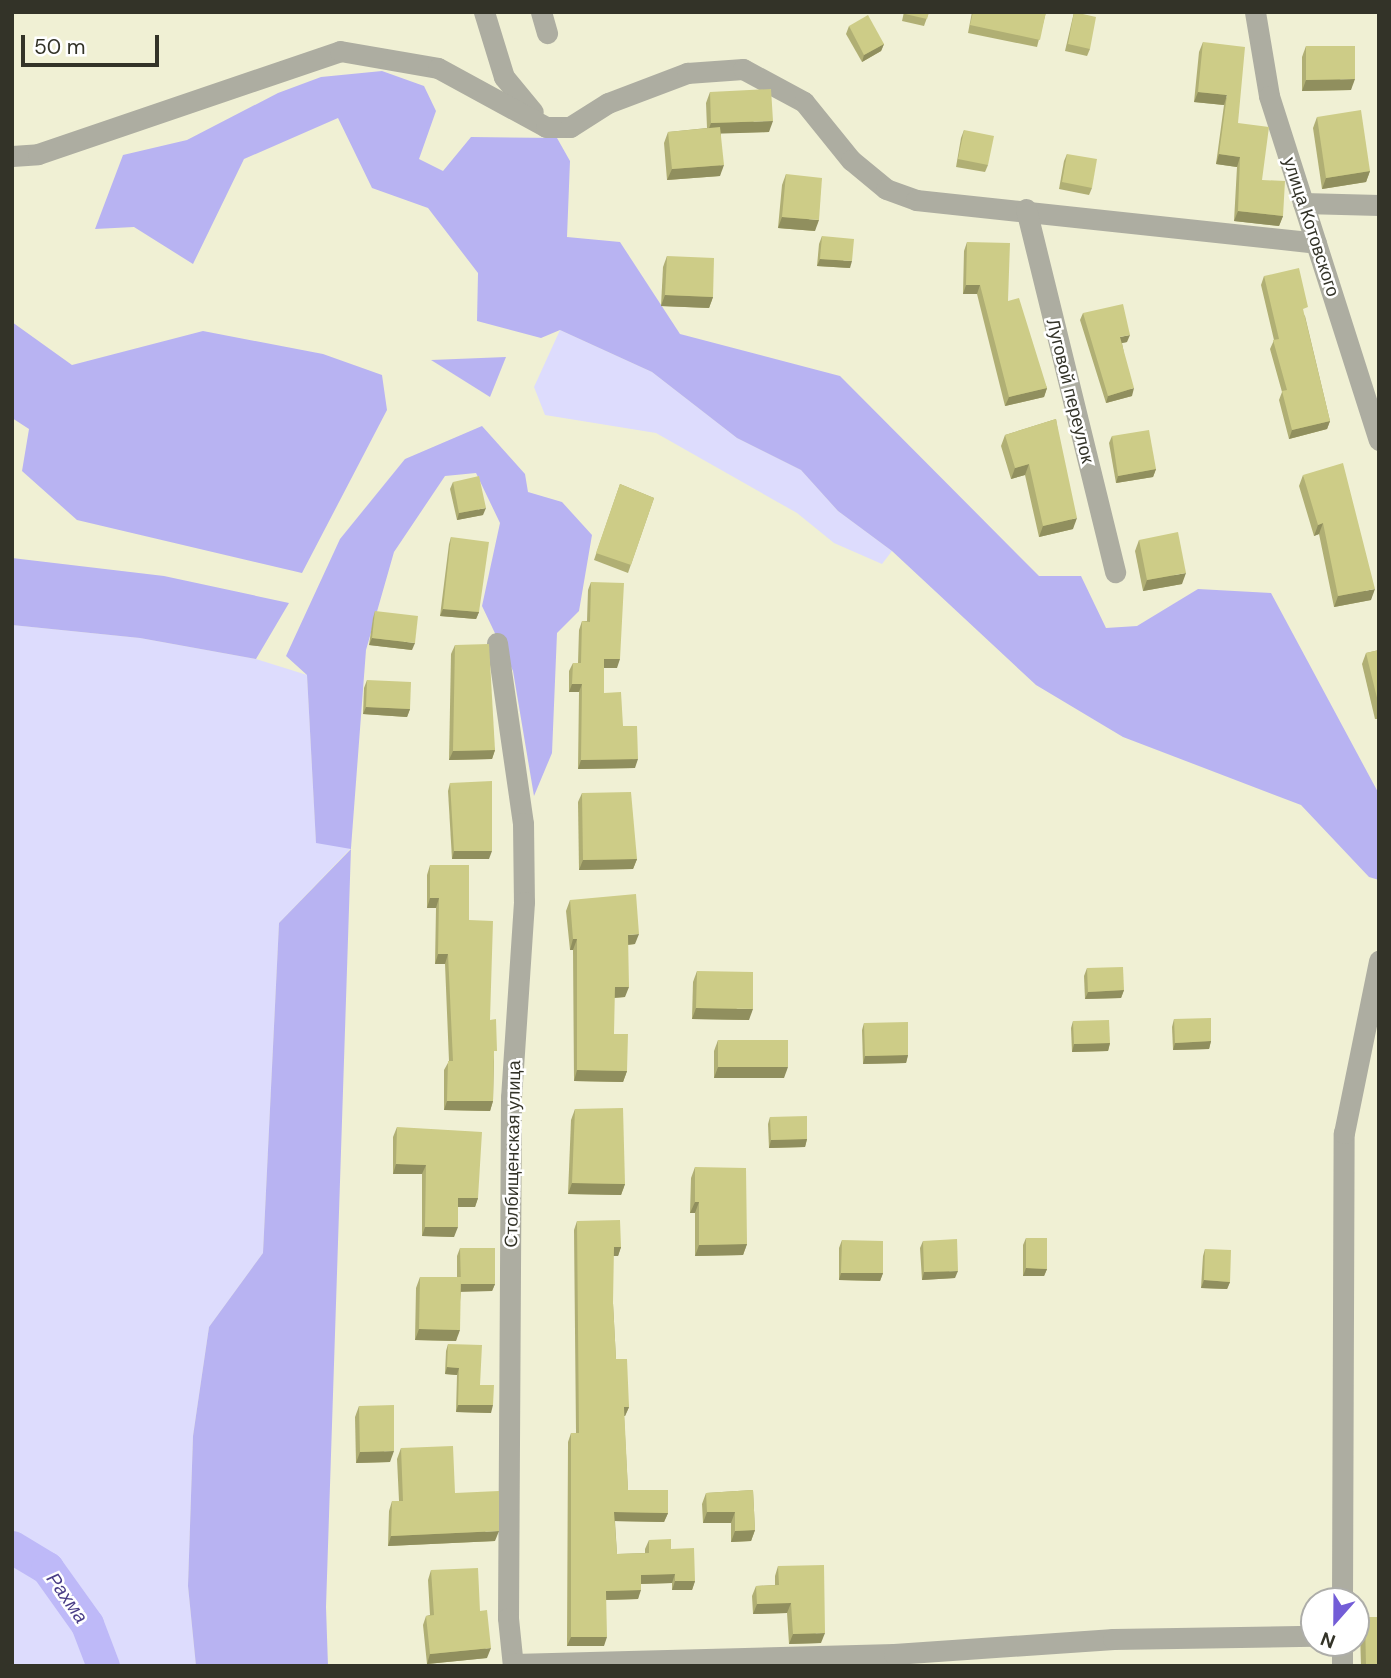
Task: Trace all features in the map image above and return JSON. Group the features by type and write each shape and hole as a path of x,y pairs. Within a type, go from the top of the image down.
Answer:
{"street":[{"path":"484,12 504,76 546,127"},
{"name":"улица Котовского","path":"1255,12 1269,96 1379,440"},
{"path":"12,156 38,154 340,51 438,68 546,127 570,127 608,103 687,72 743,69 804,102 851,160 886,189 916,201 1026,209 1316,243"},
{"path":"1303,202 1379,205"},
{"name":"Луговой переулок","path":"1026,209 1115,572"},
{"name":"Столбищенская улица","path":"497,643 523,823 524,902 511,1097 508,1618 513,1665"},
{"path":"1342,1587 1344,1133 1379,961"},
{"path":"513,1665 894,1654 1113,1639 1300,1636"}],"shaded area":[{"path":"382,71 424,86 436,111 419,159 443,171 471,137 557,138 570,161 567,237 620,242 680,334 840,376 1039,576 1081,576 1106,628 1137,626 1198,589 1271,593 1379,794 1379,880 1369,877 1301,805 1123,737 1036,685 892,551 838,511 801,470 737,438 652,372 560,330 541,338 477,321 478,273 428,208 372,188 338,118 244,159 193,264 134,227 95,229 123,155 187,140 278,93 321,77"},
{"path":"12,322 72,365 203,331 323,354 382,375 387,410 302,573 77,520 22,471 29,429 12,418"},
{"path":"560,330 652,372 737,438 801,470 838,511 892,551 882,564 834,543 797,513 656,433 545,415 534,387"},
{"path":"506,357 490,397 431,360"},
{"path":"482,426 525,474 528,492 562,502 592,535 579,611 557,633 552,753 534,796 513,671 482,606 500,523 476,473 445,476 394,552 366,650 351,849 316,843 307,675 286,656 340,539 405,459"},
{"path":"12,558 164,576 289,603 256,659 140,638 12,625"},
{"path":"12,625 140,638 256,659 307,675 316,842 351,848 279,923 263,1253 209,1327 193,1436 188,1586 196,1666 12,1666"},
{"path":"351,849 326,1607 328,1666 196,1666 188,1586 193,1436 209,1327 263,1253 279,923"}],"building":[{"path":"905,12 929,12 927,19"},
{"path":"973,12 1046,12 1040,40 970,25"},
{"path":"1074,12 1096,17 1090,49 1068,44"},
{"path":"868,15 884,44 864,55 849,26"},
{"path":"1203,42 1245,47 1238,123 1269,127 1262,180 1285,181 1283,216 1238,211 1240,157 1219,154 1227,95 1198,92"},
{"path":"1306,46 1355,46 1355,79 1306,80"},
{"path":"771,89 773,121 711,123 710,92"},
{"path":"1361,110 1370,171 1326,178 1317,117"},
{"path":"720,127 724,165 672,169 668,132"},
{"path":"964,130 994,136 988,165 958,159"},
{"path":"1067,154 1097,159 1092,188 1062,182"},
{"path":"786,174 822,178 819,220 782,217"},
{"path":"822,236 854,239 852,261 820,259"},
{"path":"967,242 1010,243 1008,301 1019,298 1047,388 1009,397 980,285 966,285"},
{"path":"667,256 714,258 713,297 665,295"},
{"path":"1299,268 1308,307 1303,309 1330,421 1292,430 1282,391 1287,390 1273,340 1279,339 1264,276"},
{"path":"1123,304 1130,335 1120,337 1134,388 1108,396 1083,313"},
{"path":"1056,419 1077,518 1043,526 1029,464 1015,468 1005,435"},
{"path":"1149,430 1156,469 1118,476 1112,436"},
{"path":"1343,463 1375,589 1338,596 1323,523 1318,525 1303,475"},
{"path":"479,476 486,508 459,513 453,482"},
{"path":"620,484 654,498 631,565 596,553"},
{"path":"1178,532 1186,573 1147,580 1139,540"},
{"path":"451,537 489,542 479,612 443,609"},
{"path":"591,582 624,583 620,659 604,659 604,693 621,692 623,726 637,726 638,759 581,760 582,684 572,684 573,663 581,663 582,621 590,622"},
{"path":"375,611 418,616 415,643 372,638"},
{"path":"489,644 495,750 453,751 455,645"},
{"path":"1379,650 1379,706 1366,653"},
{"path":"367,680 411,682 410,709 366,707"},
{"path":"492,781 492,851 454,851 450,783"},
{"path":"631,792 637,859 583,860 582,793"},
{"path":"430,865 469,865 469,920 493,921 490,1020 496,1019 497,1051 494,1051 493,1101 447,1101 448,1061 453,1061 448,954 438,954 439,898 430,898"},
{"path":"636,894 639,934 628,935 629,987 615,987 614,1034 628,1034 627,1071 577,1070 577,939 573,939 570,900"},
{"path":"1123,967 1124,990 1088,992 1087,968"},
{"path":"697,971 753,972 753,1009 696,1008"},
{"path":"1211,1018 1211,1041 1175,1043 1174,1019"},
{"path":"1109,1020 1110,1043 1074,1044 1073,1021"},
{"path":"908,1022 908,1055 865,1056 864,1023"},
{"path":"718,1040 788,1040 788,1067 718,1067"},
{"path":"623,1108 625,1184 572,1183 575,1109"},
{"path":"807,1116 807,1139 771,1140 770,1117"},
{"path":"397,1127 482,1132 478,1198 458,1198 458,1227 425,1227 426,1165 396,1164"},
{"path":"695,1167 746,1168 747,1244 699,1245 699,1202 695,1202"},
{"path":"620,1220 621,1247 614,1247 613,1303 616,1359 627,1359 629,1407 624,1407 628,1490 668,1490 668,1513 614,1512 617,1554 649,1553 649,1540 671,1539 671,1549 694,1548 695,1581 675,1581 675,1574 641,1575 641,1590 606,1591 607,1637 571,1637 571,1433 579,1433 577,1221"},
{"path":"1026,1238 1047,1238 1047,1269 1026,1268"},
{"path":"957,1239 958,1271 924,1272 923,1241"},
{"path":"842,1240 883,1241 883,1273 841,1273"},
{"path":"460,1248 495,1248 495,1284 461,1284"},
{"path":"1205,1249 1231,1250 1230,1282 1204,1280"},
{"path":"420,1277 461,1277 460,1330 419,1329"},
{"path":"448,1344 482,1345 480,1385 494,1385 493,1405 458,1405 459,1368 447,1367"},
{"path":"394,1405 394,1451 360,1452 359,1406"},
{"path":"453,1446 455,1493 499,1491 499,1531 391,1536 392,1501 403,1501 401,1448"},
{"path":"753,1490 755,1530 735,1531 735,1512 707,1512 706,1493"},
{"path":"824,1565 825,1633 793,1634 791,1603 757,1604 756,1586 779,1585 778,1566"},
{"path":"478,1568 480,1611 487,1610 491,1648 430,1654 426,1616 434,1615 431,1570"},
{"path":"1370,1617 1379,1617 1379,1666 1366,1666 1366,1657 1370,1657"}],"waterway":[{"name":"Рахма","path":"12,1547 47,1568 87,1624 103,1666"}]}
